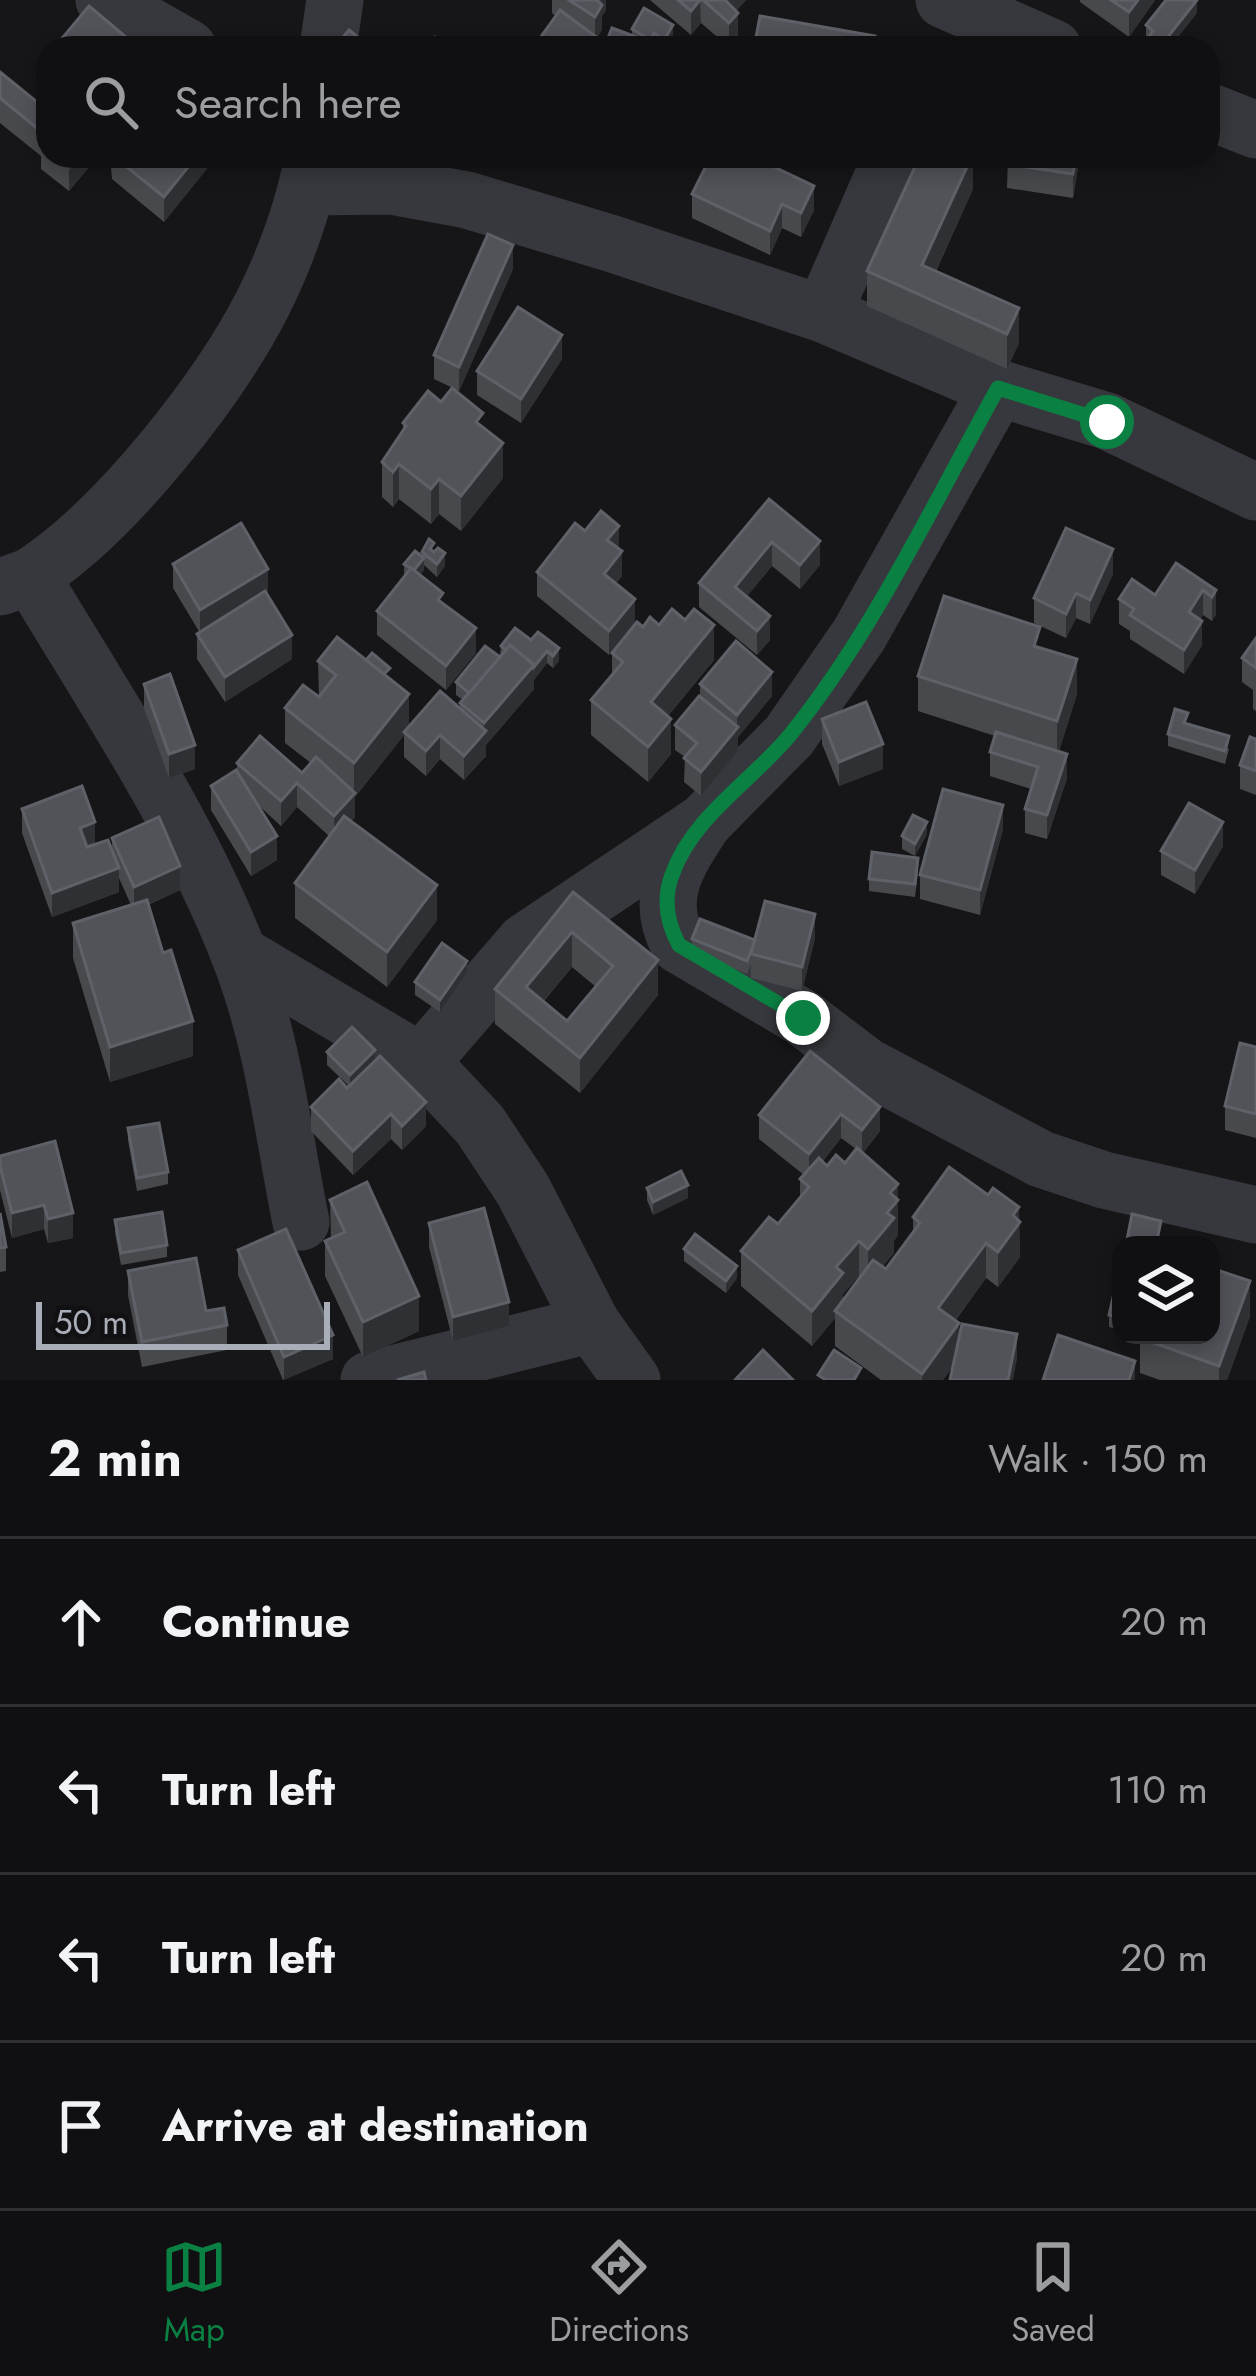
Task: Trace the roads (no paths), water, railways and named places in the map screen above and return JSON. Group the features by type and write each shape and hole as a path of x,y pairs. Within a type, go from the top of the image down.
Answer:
{"street":[{"path":"104,0 167,36"},
{"path":"330,36 334,0"},
{"path":"950,14 1017,36"},
{"path":"1220,116 1256,130"},
{"path":"823,314 887,168"},
{"path":"301,1222 262,1024 239,954 178,826 16,581 96,523 210,387 263,302 310,171 467,200 823,314 998,388 1107,422 1256,492"},
{"path":"421,1062 525,942 704,822 789,736 859,635 998,388"},
{"path":"704,822 673,871 667,893 668,926 679,945 803,1018 866,1066 1041,1159 1104,1180 1256,1215"},
{"path":"239,954 421,1062 480,1125 523,1190 592,1324 632,1380"},
{"path":"369,1380 592,1324"}]}
